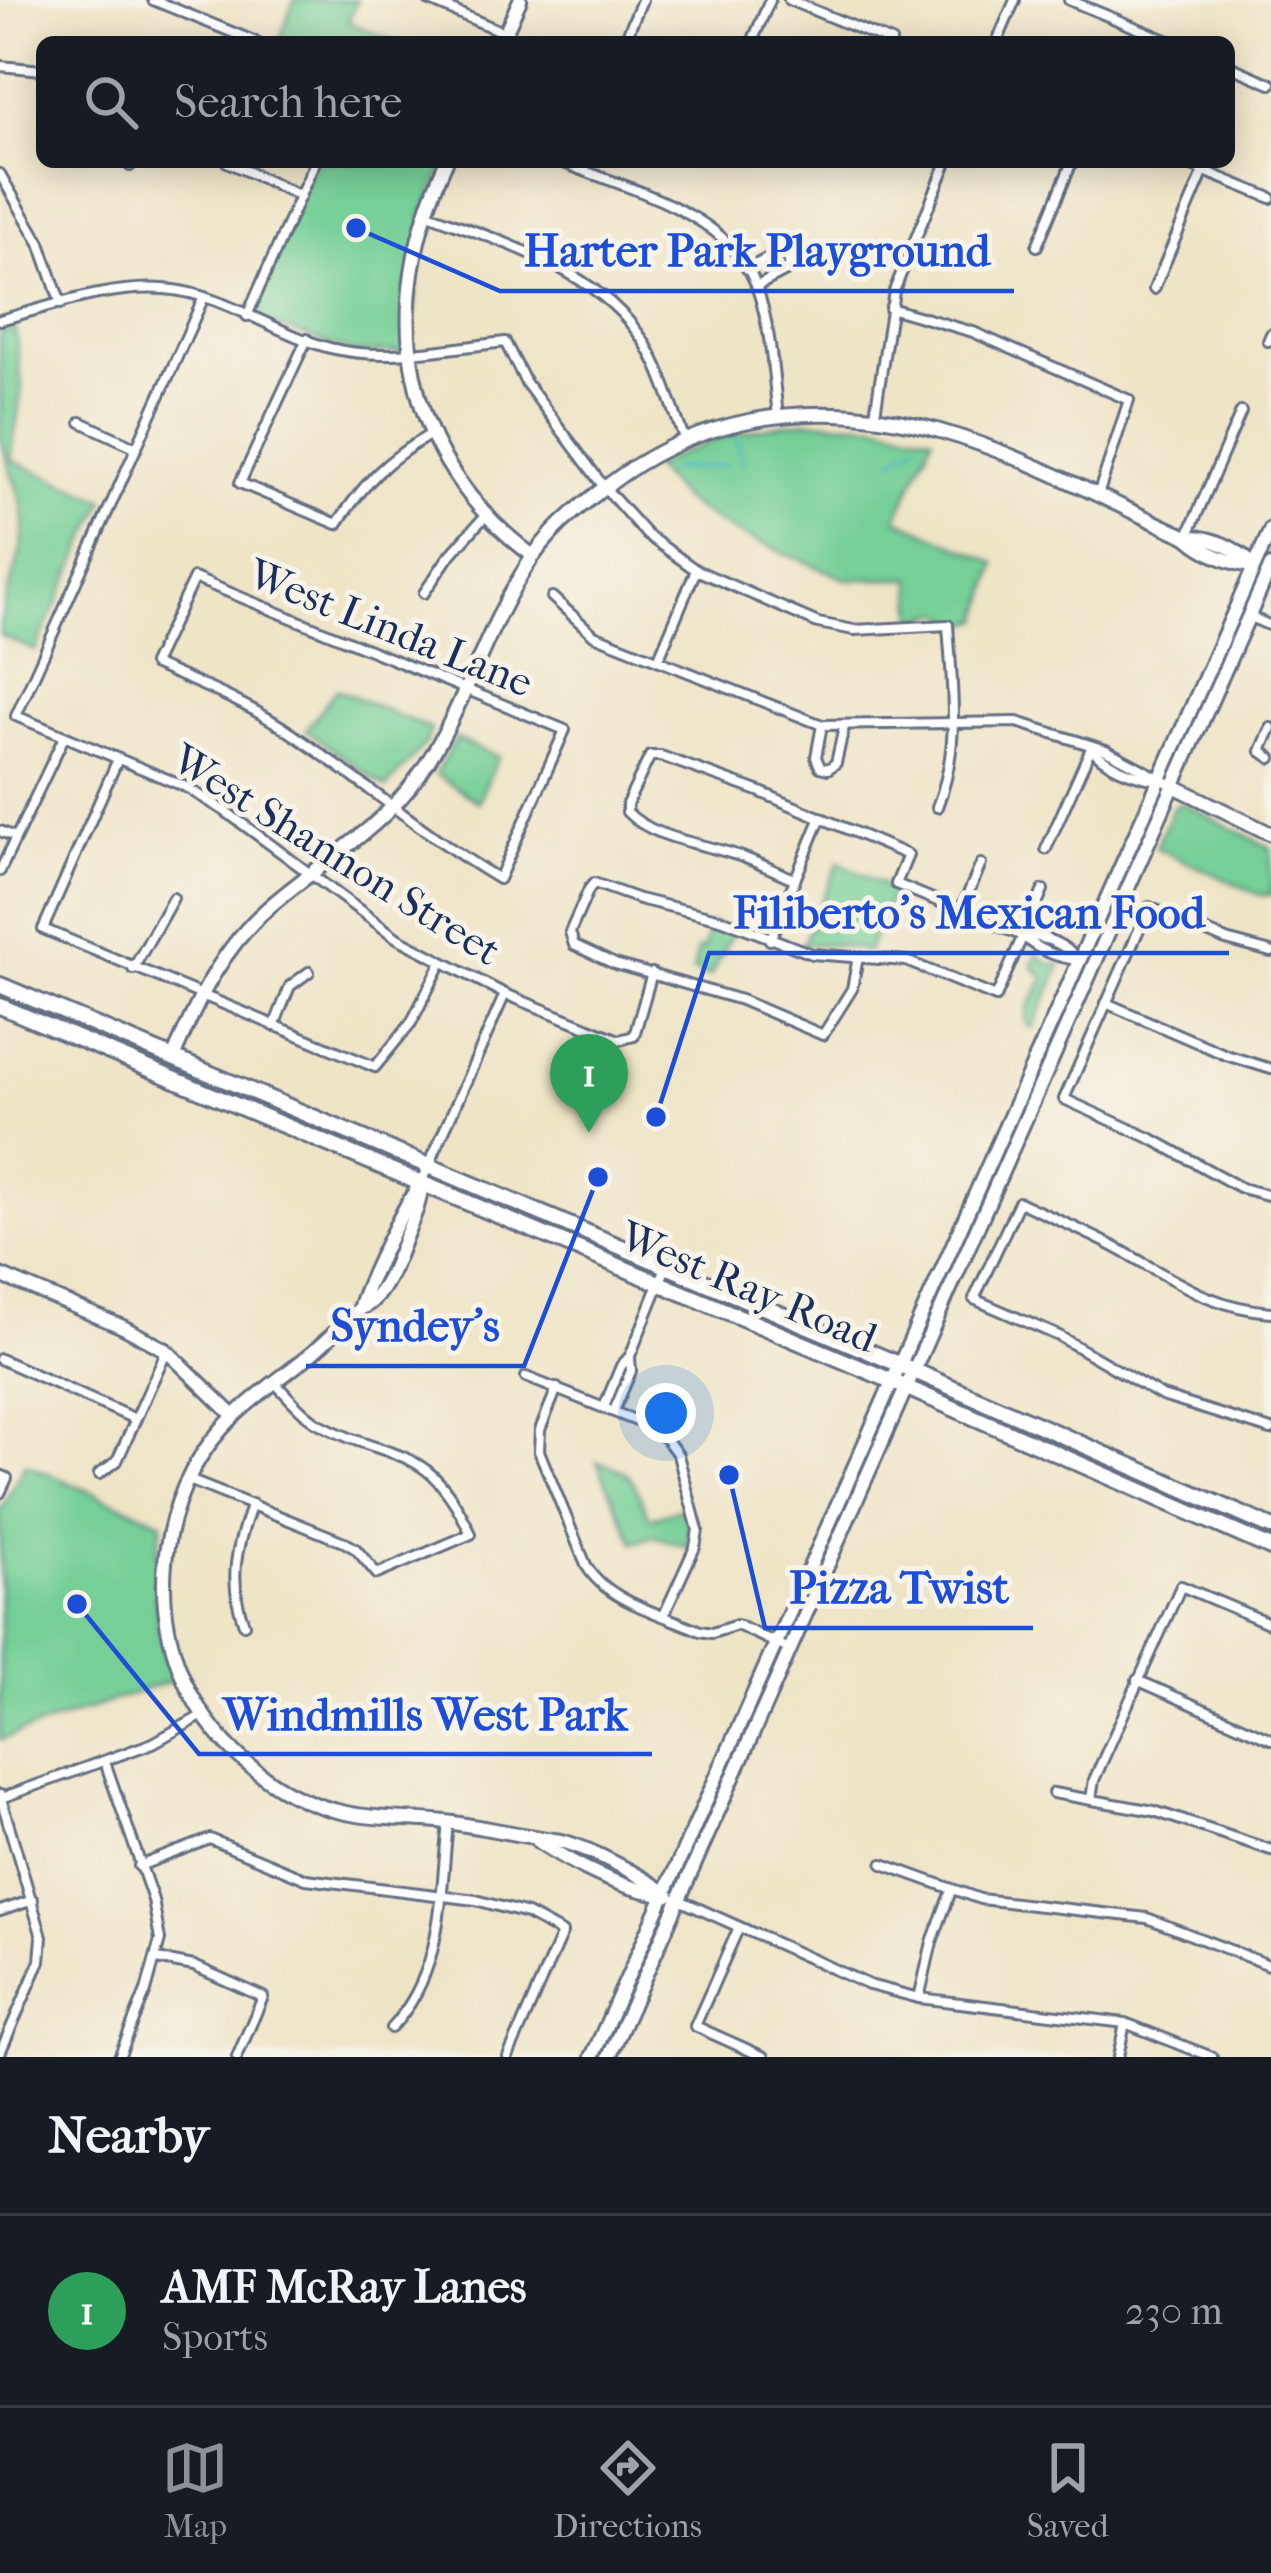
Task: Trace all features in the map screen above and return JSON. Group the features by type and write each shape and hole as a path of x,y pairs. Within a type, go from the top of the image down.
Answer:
{"main road":[{"name":"West Ray Road","path":"0,986 173,1058 660,1284 1271,1548"},
{"name":"West Ray Road","path":"0,1006 667,1266 1271,1527"},
{"path":"1095,1471 1112,1467 1150,1484 1169,1482"}],"street":[{"path":"153,0 241,36"},
{"path":"428,0 499,36"},
{"path":"504,36 520,0"},
{"path":"627,36 642,0"},
{"path":"755,36 770,0"},
{"path":"789,0 873,36"},
{"path":"821,13 826,0"},
{"path":"1000,36 1015,0"},
{"path":"1069,0 1156,36"},
{"path":"0,66 36,69"},
{"path":"1235,69 1271,84"},
{"path":"240,168 300,196"},
{"path":"247,316 312,168"},
{"path":"443,168 424,212 406,304 410,352 431,434 485,516 533,556"},
{"path":"576,168 681,211 734,250 757,286 778,416"},
{"path":"875,414 899,275 944,168"},
{"path":"1037,246 1070,168"},
{"path":"1197,168 1271,199"},
{"path":"1154,289 1204,171"},
{"path":"0,174 40,243 61,304"},
{"path":"424,212 577,277 613,304 638,332 656,364 685,440"},
{"path":"747,268 778,253 787,256 786,271 757,286"},
{"path":"0,320 130,290 163,289 204,296 307,340 355,353 505,342 526,383 604,488 646,535 696,570 818,623 854,630 948,625 955,721 951,763 938,807"},
{"path":"81,422 136,448 204,296"},
{"path":"890,308 973,332 1129,400 1098,497"},
{"path":"307,340 240,483 337,524 366,481 394,455 431,434"},
{"path":"1187,537 1241,412"},
{"path":"173,1058 199,996 229,949 266,909 391,808 417,778 446,733 495,619 533,556 561,524 604,488 646,458 685,440 778,416 875,414 952,433 1187,537 1238,565 1254,566"},
{"name":"West Shannon Street","path":"136,448 16,716 186,787 397,938 505,994 627,1041 640,1020 652,974"},
{"path":"424,592 485,516"},
{"path":"592,2057 671,1896 900,1385 1077,959 1271,529"},
{"path":"907,1367 1271,566"},
{"path":"658,660 696,570"},
{"name":"West Linda Lane","path":"194,578 464,690 566,730 499,879 391,808 293,734 241,702 153,664 194,578"},
{"path":"552,597 594,635 822,725 1017,722 1090,748 1102,760 1159,780 1271,834"},
{"path":"1249,616 1271,626"},
{"path":"822,725 816,757 820,767 828,769 836,763 844,728"},
{"path":"1271,728 1261,752 1271,758"},
{"path":"0,871 63,739"},
{"path":"1046,849 1090,748"},
{"path":"794,880 738,855 674,837 626,812 650,756 661,756 908,855 896,884 1023,936 1049,952 1077,959"},
{"path":"118,759 43,928 375,1067 411,1023 442,962"},
{"path":"770,940 821,818"},
{"path":"0,831 15,837"},
{"path":"961,910 981,864"},
{"path":"858,957 852,989 824,1035 741,1000 615,964 570,939 593,883 721,919 812,954 858,957 906,961 996,997 1042,890"},
{"path":"133,969 173,898"},
{"path":"1271,952 1226,940 1149,907 1064,1099 1154,1140 1241,1188 1271,1196"},
{"path":"274,1026 290,986 309,972"},
{"path":"505,994 425,1175 410,1193 358,1310 233,1416 206,1447 188,1479 170,1528 164,1592 171,1642 203,1715 254,1769 316,1804 377,1818 448,1822 558,1840 869,1984 919,1998 1126,2023 1212,2057"},
{"path":"1106,1003 1226,1055 1271,1069"},
{"path":"1271,1312 1210,1300 1018,1202 974,1299 1059,1336 1162,1396 1271,1430"},
{"path":"609,1409 631,1371 630,1356 667,1266"},
{"path":"0,1275 166,1350 233,1416"},
{"path":"99,1474 116,1461 166,1350"},
{"path":"0,1358 135,1419"},
{"path":"526,1377 655,1430 672,1445 695,1511 697,1538 664,1615"},
{"path":"188,1479 344,1541 377,1574 470,1534 450,1492 426,1468 314,1420 274,1382"},
{"path":"556,1388 540,1430 538,1450 586,1565 607,1589 707,1632 737,1624 782,1646"},
{"path":"0,1493 3,1477"},
{"path":"244,1624 235,1598 234,1573 238,1543 252,1504"},
{"path":"1091,1799 1094,1780 1181,1586 1271,1624"},
{"path":"1137,1680 1271,1739"},
{"path":"0,2053 40,1961 42,1936 0,1797 167,1738 203,1715"},
{"path":"105,1762 158,1921 157,1959 119,2057"},
{"path":"1053,1793 1187,1820 1271,1850"},
{"path":"391,2028 413,2005 437,1942 448,1822"},
{"path":"139,1866 210,1839 306,1879 440,1894 526,1915 562,1934 508,2057"},
{"path":"883,1864 980,1899 1147,1918 1271,1966"},
{"path":"919,1998 951,1891"},
{"path":"609,2057 671,1896"},
{"path":"0,1911 33,1900"},
{"path":"740,1927 695,2026 764,2057"},
{"path":"157,1959 194,1966 263,1997 237,2057"},
{"path":"1118,2057 1126,2023"}],"green space":[{"path":"294,0 357,0 348,22 382,36 281,36"},
{"path":"312,168 443,168 424,212 410,352 355,353 247,316"},
{"path":"15,328 22,387 11,460 105,500 35,651 0,635 24,526 1,436 0,332"},
{"path":"807,421 877,424 933,436 897,519 996,563 981,620 958,627 948,615 939,613 915,620 912,579 846,579 732,531 684,501 653,467 728,436"},
{"path":"336,689 431,729 426,743 386,788 306,730"},
{"path":"456,739 498,757 478,802 435,774"},
{"path":"1182,803 1271,848 1271,895 1260,895 1156,848 1173,807"},
{"path":"839,862 893,890 868,951 831,944 802,945"},
{"path":"709,924 733,932 710,977 693,971"},
{"path":"1037,955 1050,964 1061,964 1030,1027 1028,1008 1045,978 1032,966"},
{"path":"597,1462 627,1475 650,1518 683,1508 689,1523 687,1547 653,1536 634,1543"},
{"path":"25,1464 162,1522 156,1602 173,1680 0,1740 0,1511"}],"waterway":[{"path":"735,433 743,463"},
{"path":"892,460 918,443"},
{"path":"669,470 728,465"}],"place":[{"name":"Harter Park Playground","path":"356,228"},
{"name":"Filiberto’s Mexican Food","path":"656,1117"},
{"name":"AMF McRay Lanes","path":"589,1133"},
{"name":"Syndey's","path":"598,1177"},
{"name":"Pizza Twist","path":"729,1475"},
{"name":"Windmills West Park","path":"77,1604"}]}
